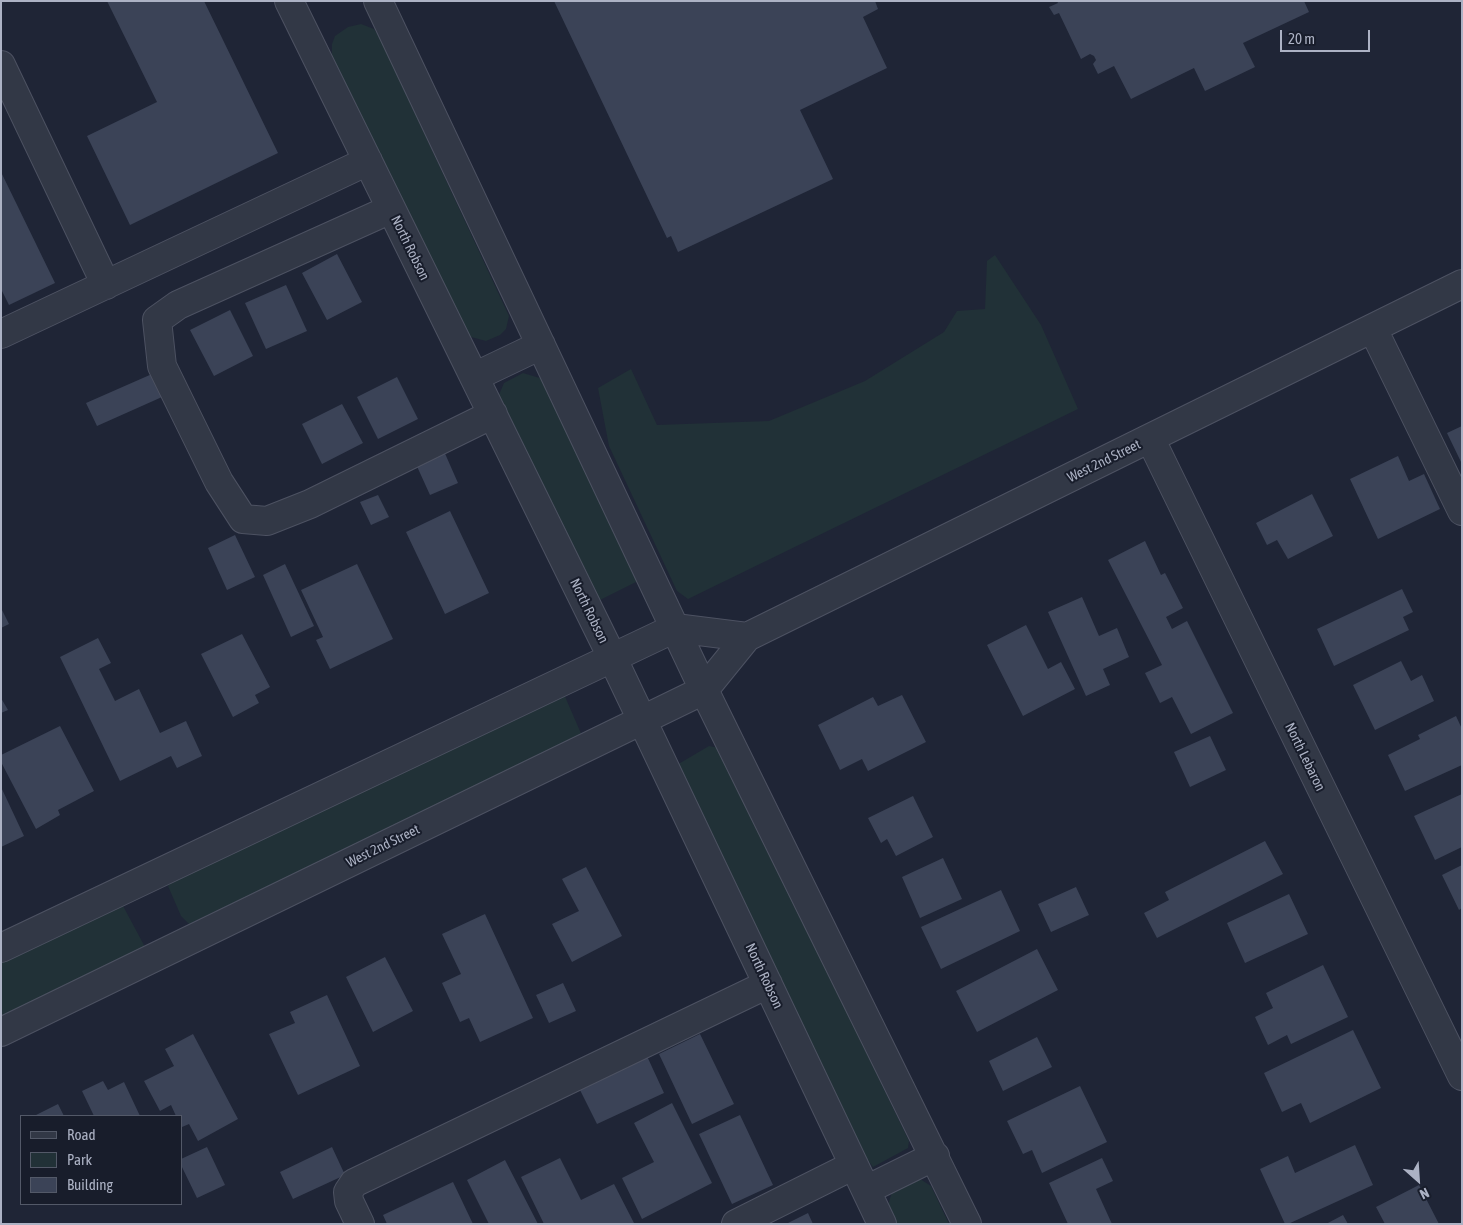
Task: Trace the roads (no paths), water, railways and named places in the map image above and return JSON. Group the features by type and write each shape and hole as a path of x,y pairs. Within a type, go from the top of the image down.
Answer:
{"street":[{"name":"North Robson","path":"289,1 643,720 882,1224"},
{"path":"378,1 674,628 967,1224"},
{"path":"1,65 106,285"},
{"path":"1,334 368,161"},
{"path":"391,209 178,305 157,320 162,366 219,482 243,519 266,521 310,504 493,414"},
{"name":"West 2nd Street","path":"1,1032 704,690 747,637 1462,284"},
{"path":"1373,329 1462,511"},
{"path":"474,377 541,345"},
{"name":"North Lebaron","path":"1150,438 1462,1076"},
{"path":"1,948 674,628 747,637"},
{"path":"360,1224 349,1201 348,1192 354,1184 768,984"},
{"path":"866,1190 935,1156"},
{"path":"736,1224 854,1165"}]}
